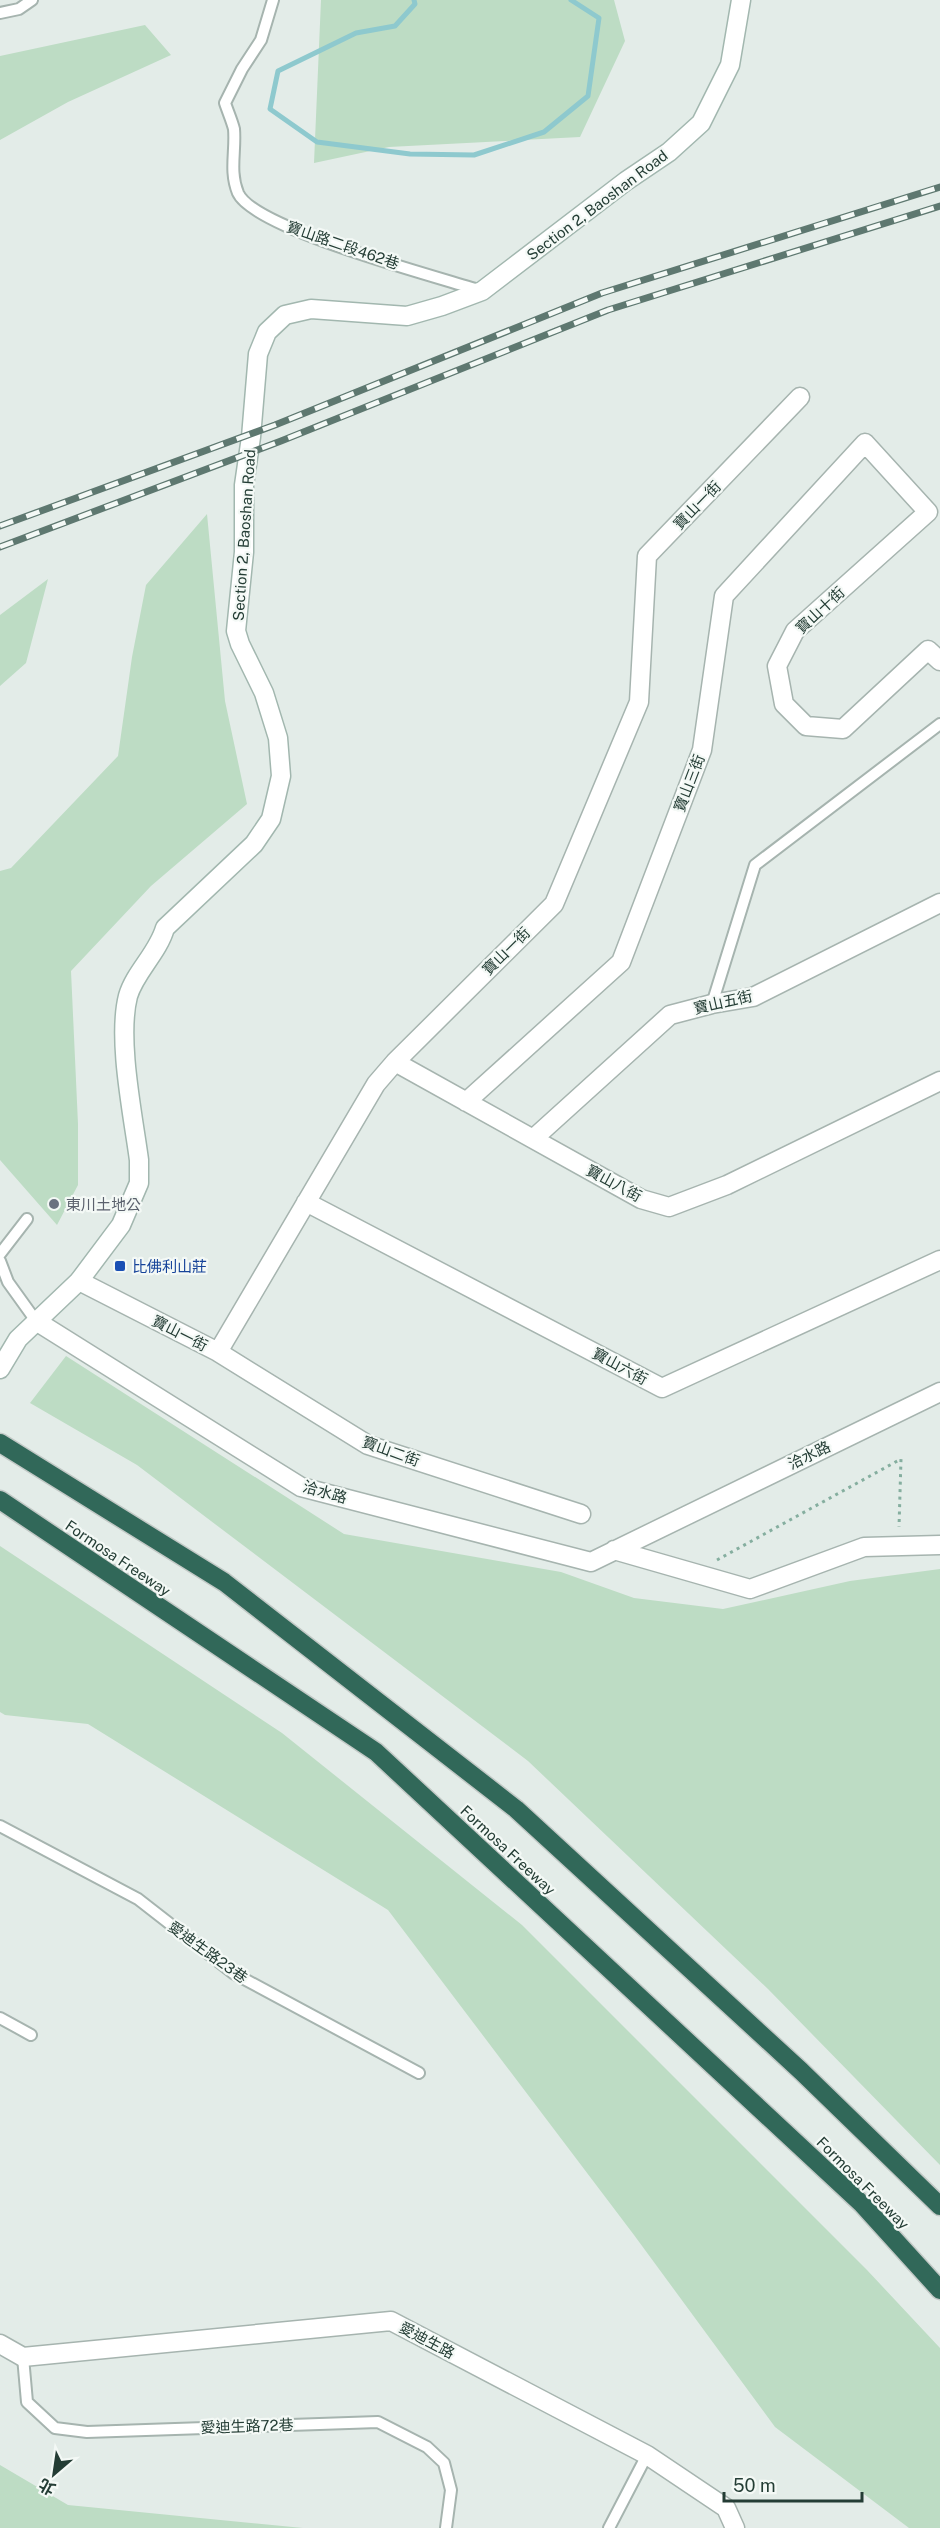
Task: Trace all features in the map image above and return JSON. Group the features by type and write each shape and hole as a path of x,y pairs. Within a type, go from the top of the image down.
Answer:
{"highway":[{"path":"0,1443 224,1582 516,1809 801,2071 940,2206"},
{"name":"Formosa Freeway","path":"0,1500 376,1752 862,2204 940,2290"}],"street":[{"name":"Section 2, Baoshan Road","path":"0,1370 18,1339 79,1281 121,1225 139,1183 139,1161 124,1024 129,994 162,940 165,928 254,844 271,819 281,776 278,738 264,693 236,631 244,552 244,485 258,354 267,332 285,315 311,309 407,316 482,291 669,152 701,123 730,65 741,0"},
{"name":"寶山一街","path":"79,1281 218,1352 376,1084 395,1062 554,904 639,702 647,556 800,397"},
{"name":"寶山十街","path":"866,443 928,512 795,631 777,666 784,704 806,726 843,729 928,650 940,661"},
{"name":"寶山三街","path":"466,1102 621,962 702,750 724,596 866,443"},
{"name":"寶山五街","path":"533,1139 670,1015 712,1004 753,997 940,903"},
{"name":"寶山八街","path":"395,1062 641,1199 669,1207 727,1185 940,1081"},
{"name":"寶山六街","path":"306,1202 662,1388 940,1260"},
{"name":"洽水路","path":"36,1321 301,1487 591,1563 940,1392"},
{"name":"寶山二街","path":"218,1352 368,1445 581,1514"},
{"path":"614,1550 750,1589 864,1547 940,1545"},
{"name":"愛迪生路","path":"23,2357 391,2321 647,2455 726,2508 735,2528"},
{"path":"0,2344 23,2357"}],"lane":[{"path":"0,14 19,9 32,0"},
{"name":"寶山路二段462巷","path":"273,0 261,40 242,69 225,103 234,129 232,170 239,194 251,207 303,234 482,291"},
{"path":"712,1004 755,865 940,724"},
{"path":"0,1254 27,1219"},
{"path":"0,1261 8,1282 36,1321"},
{"name":"愛迪生路23巷","path":"0,1826 138,1899 233,1973 419,2073"},
{"path":"0,2018 31,2035"},
{"name":"愛迪生路72巷","path":"23,2357 27,2402 55,2428 87,2432 378,2422 427,2447 444,2463 451,2490 446,2528"},
{"path":"609,2528 647,2455"}],"path":[{"path":"694,1572 901,1459 899,1546"}],"green space":[{"path":"321,0 614,0 625,41 580,137 389,147 314,163"},
{"path":"145,25 171,55 68,102 0,140 0,56"},
{"path":"207,514 225,701 247,804 151,886 71,971 78,1124 78,1185 57,1225 0,1160 0,871 11,868 118,756 132,657 146,585"},
{"path":"48,579 26,663 0,686 0,615"},
{"path":"66,1356 344,1534 561,1572 634,1598 723,1609 850,1581 940,1569 940,2165 768,1989 528,1761 137,1465 30,1403"},
{"path":"0,1546 282,1733 522,1925 867,2270 940,2348 940,2528 909,2528 775,2427 634,2235 388,1910 88,1724 5,1715 0,1712"},
{"path":"0,2465 68,2505 303,2528 0,2528"}],"waterway":[{"path":"414,0 415,4 395,26 356,33 278,71 270,109 317,142 410,154 474,155 544,132 588,96 599,18 571,0"}],"railway":[{"path":"0,526 275,425 602,293 940,187"},
{"path":"0,547 281,441 608,310 940,206"}],"place":[{"name":"東川土地公","path":"54,1204"},
{"name":"比佛利山莊","path":"120,1266"}]}
